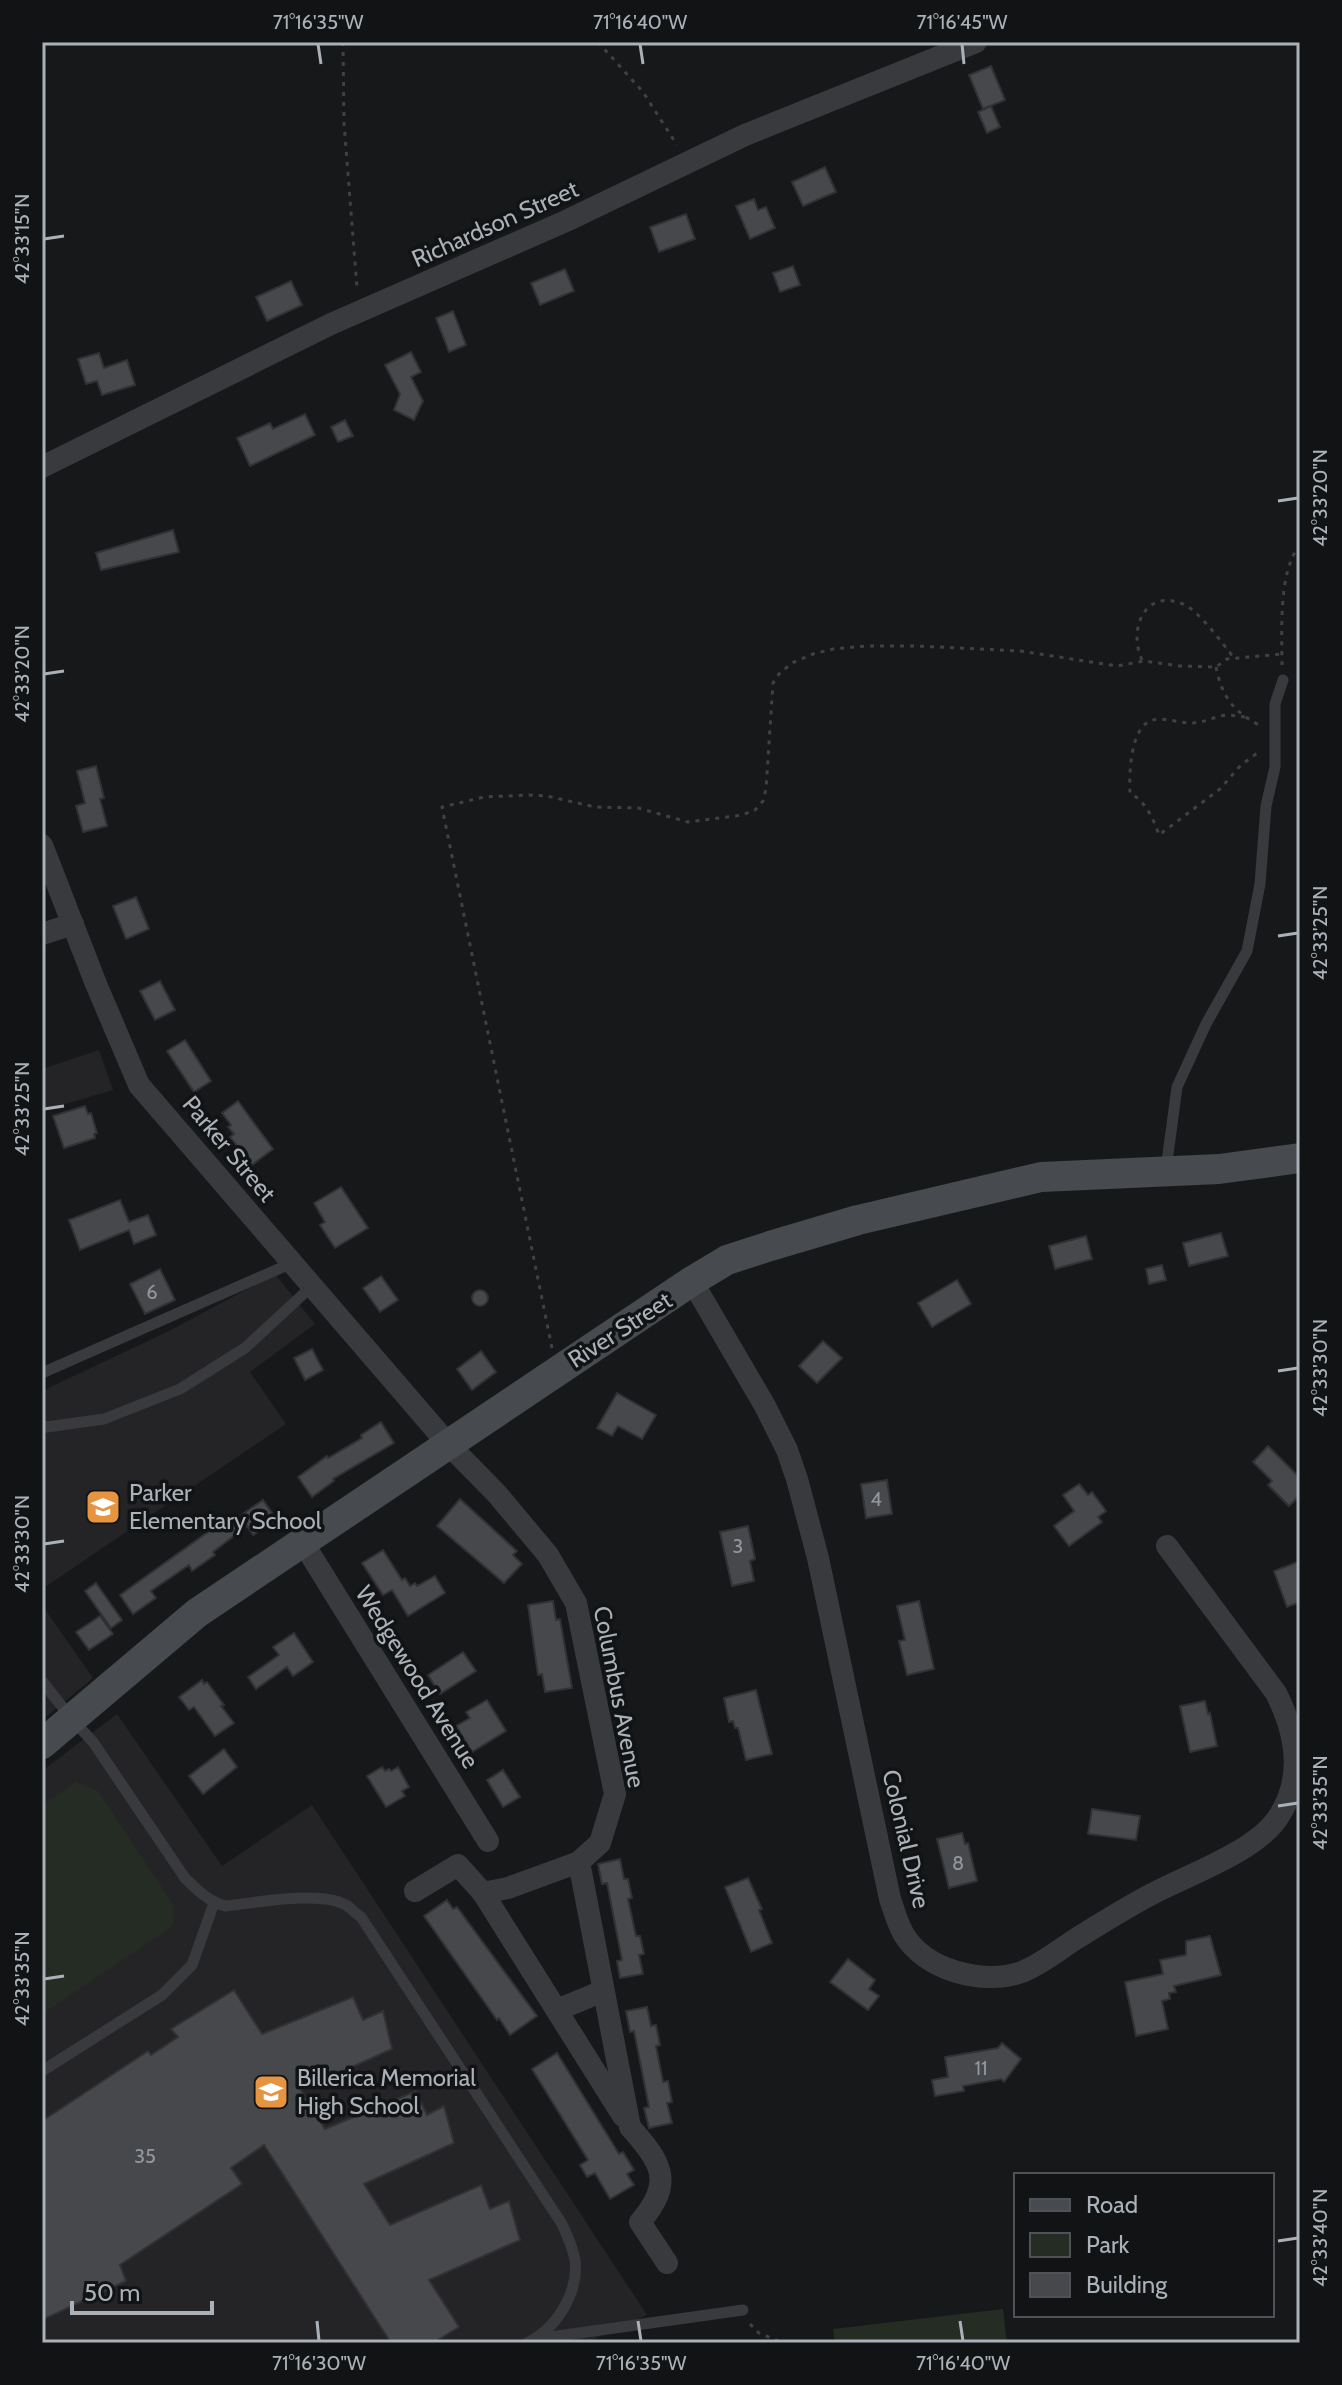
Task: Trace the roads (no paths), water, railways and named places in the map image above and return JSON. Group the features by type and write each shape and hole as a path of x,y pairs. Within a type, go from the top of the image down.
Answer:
{"main road":[{"name":"River Street","path":"42,1744 197,1613 727,1260 858,1220 1041,1177 1219,1169 1300,1158"}],"street":[{"name":"Richardson Street","path":"42,467 331,324 566,221 745,135 976,42"},
{"name":"Parker Street","path":"42,845 139,1085 448,1444"},
{"path":"42,934 73,924"},
{"name":"Colonial Drive","path":"692,1281 765,1406 792,1465 818,1558 890,1899 904,1936 941,1966 968,1976 1021,1972 1108,1918 1250,1844 1276,1821 1289,1796 1296,1765 1288,1717 1276,1693 1167,1546"},
{"name":"Columbus Avenue","path":"448,1444 497,1494 548,1555 576,1603 615,1794 600,1843 579,1862"},
{"name":"Wedgewood Avenue","path":"302,1541 488,1841"},
{"path":"483,1893 508,1888 579,1862 630,2127"},
{"path":"415,1891 458,1865 483,1893 630,2127 655,2154 662,2181 655,2205 640,2222 667,2263"},
{"path":"557,2010 603,1991"}],"lane":[{"path":"1165,1171 1177,1087 1206,1024 1247,951 1260,884 1266,806 1275,767 1275,704 1283,680"},
{"path":"42,1373 292,1263"},
{"path":"42,1425 47,1427 104,1419 180,1389 245,1348 312,1286"},
{"path":"42,1681 93,1742 185,1878 199,1892 214,1903 225,1906 329,1899 346,1905 361,1917 562,2224 570,2242 575,2261 574,2282 568,2299 548,2328 531,2341"},
{"path":"42,2071 162,1995 192,1965 214,1903"},
{"path":"531,2341 743,2310"}],"place":[{"name":"Parker Elementary School","path":"103,1507"},
{"name":"Billerica Memorial High School","path":"271,2092"}]}
